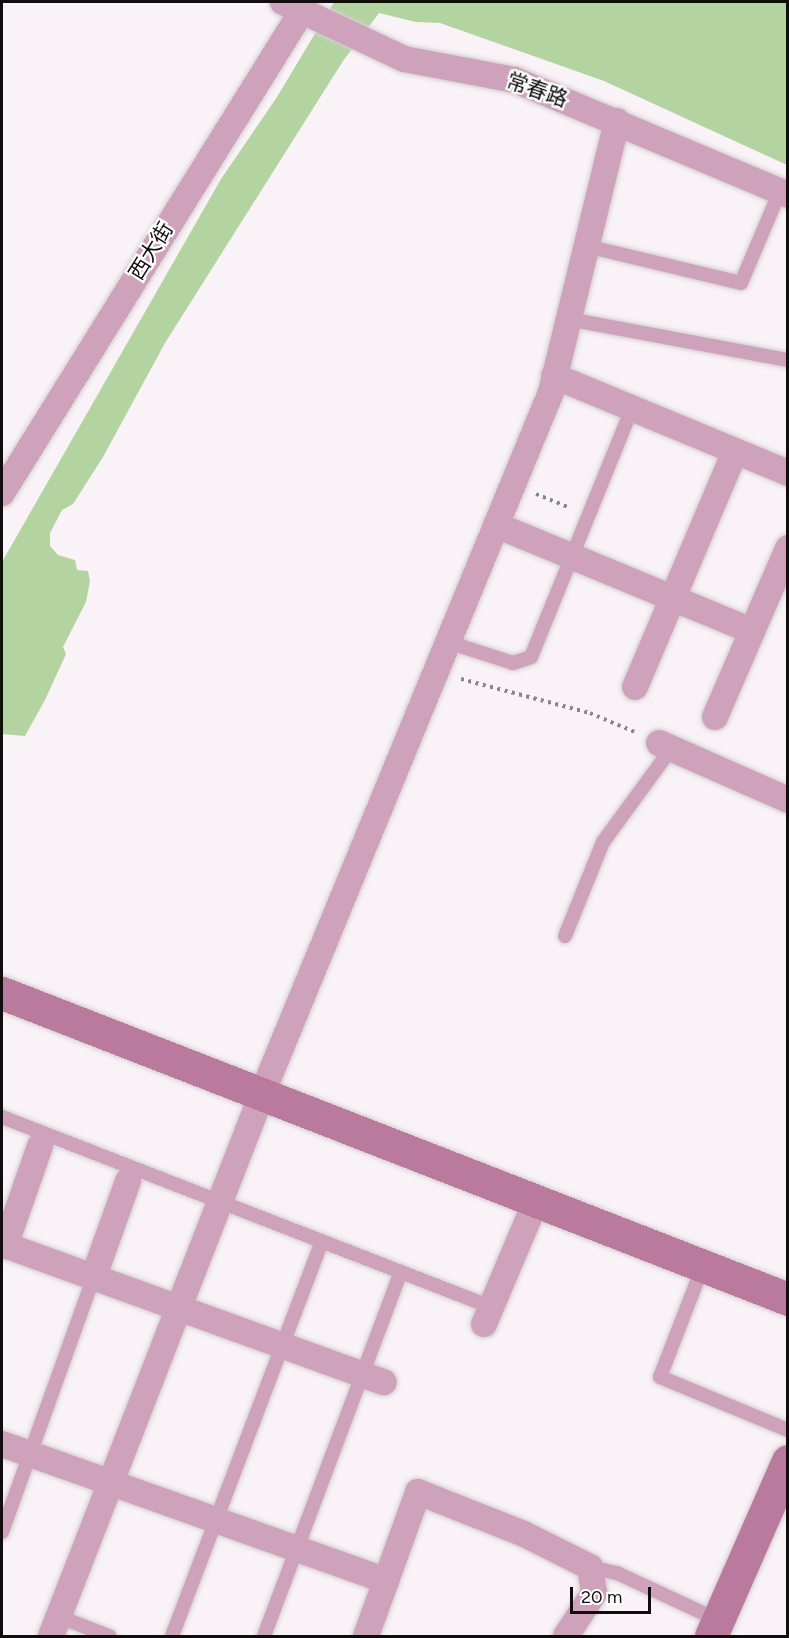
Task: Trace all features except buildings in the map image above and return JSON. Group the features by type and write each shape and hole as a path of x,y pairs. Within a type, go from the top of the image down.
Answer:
{"street":[{"name":"常春路","path":"300,10 404,59 515,80 784,193"},
{"name":"西大街","path":"2,493 300,10"},
{"path":"55,1631 262,1094 513,485 554,376 617,121"},
{"path":"554,376 788,473"},
{"path":"635,687 735,451"},
{"path":"496,525 752,631"},
{"path":"715,717 788,548"},
{"path":"665,746 788,800"},
{"path":"2,993 788,1299"},
{"path":"40,1146 3,1249 93,1276 180,1306 373,1378"},
{"path":"93,1276 128,1181"},
{"path":"488,1316 536,1201"},
{"path":"2,1444 386,1581"},
{"path":"715,1628 788,1461"},
{"path":"366,1636 418,1492 524,1534 590,1567 594,1593 566,1636"}],"lane":[{"path":"586,246 741,283 784,193"},
{"path":"568,319 788,360"},
{"path":"448,642 513,663 531,657 632,408"},
{"path":"565,936 603,842 665,746"},
{"path":"2,1117 400,1272 488,1316"},
{"path":"172,1636 322,1242"},
{"path":"703,1266 660,1377 788,1430"},
{"path":"264,1636 297,1550 373,1378 400,1272"},
{"path":"2,1532 93,1276"},
{"path":"590,1567 617,1573 715,1628"},
{"path":"55,1631 109,1636"}],"path":[{"path":"513,485 588,515"},
{"path":"435,673 590,713 665,746"}],"shaded area":[{"path":"334,2 787,2 787,165 604,81 440,23 416,22 379,13 343,61 165,343 103,457 73,504 62,510 50,533 50,546 58,555 75,560 77,570 88,571 90,581 86,602 63,647 66,654 25,736 2,734 2,562 221,179 277,97"}]}
